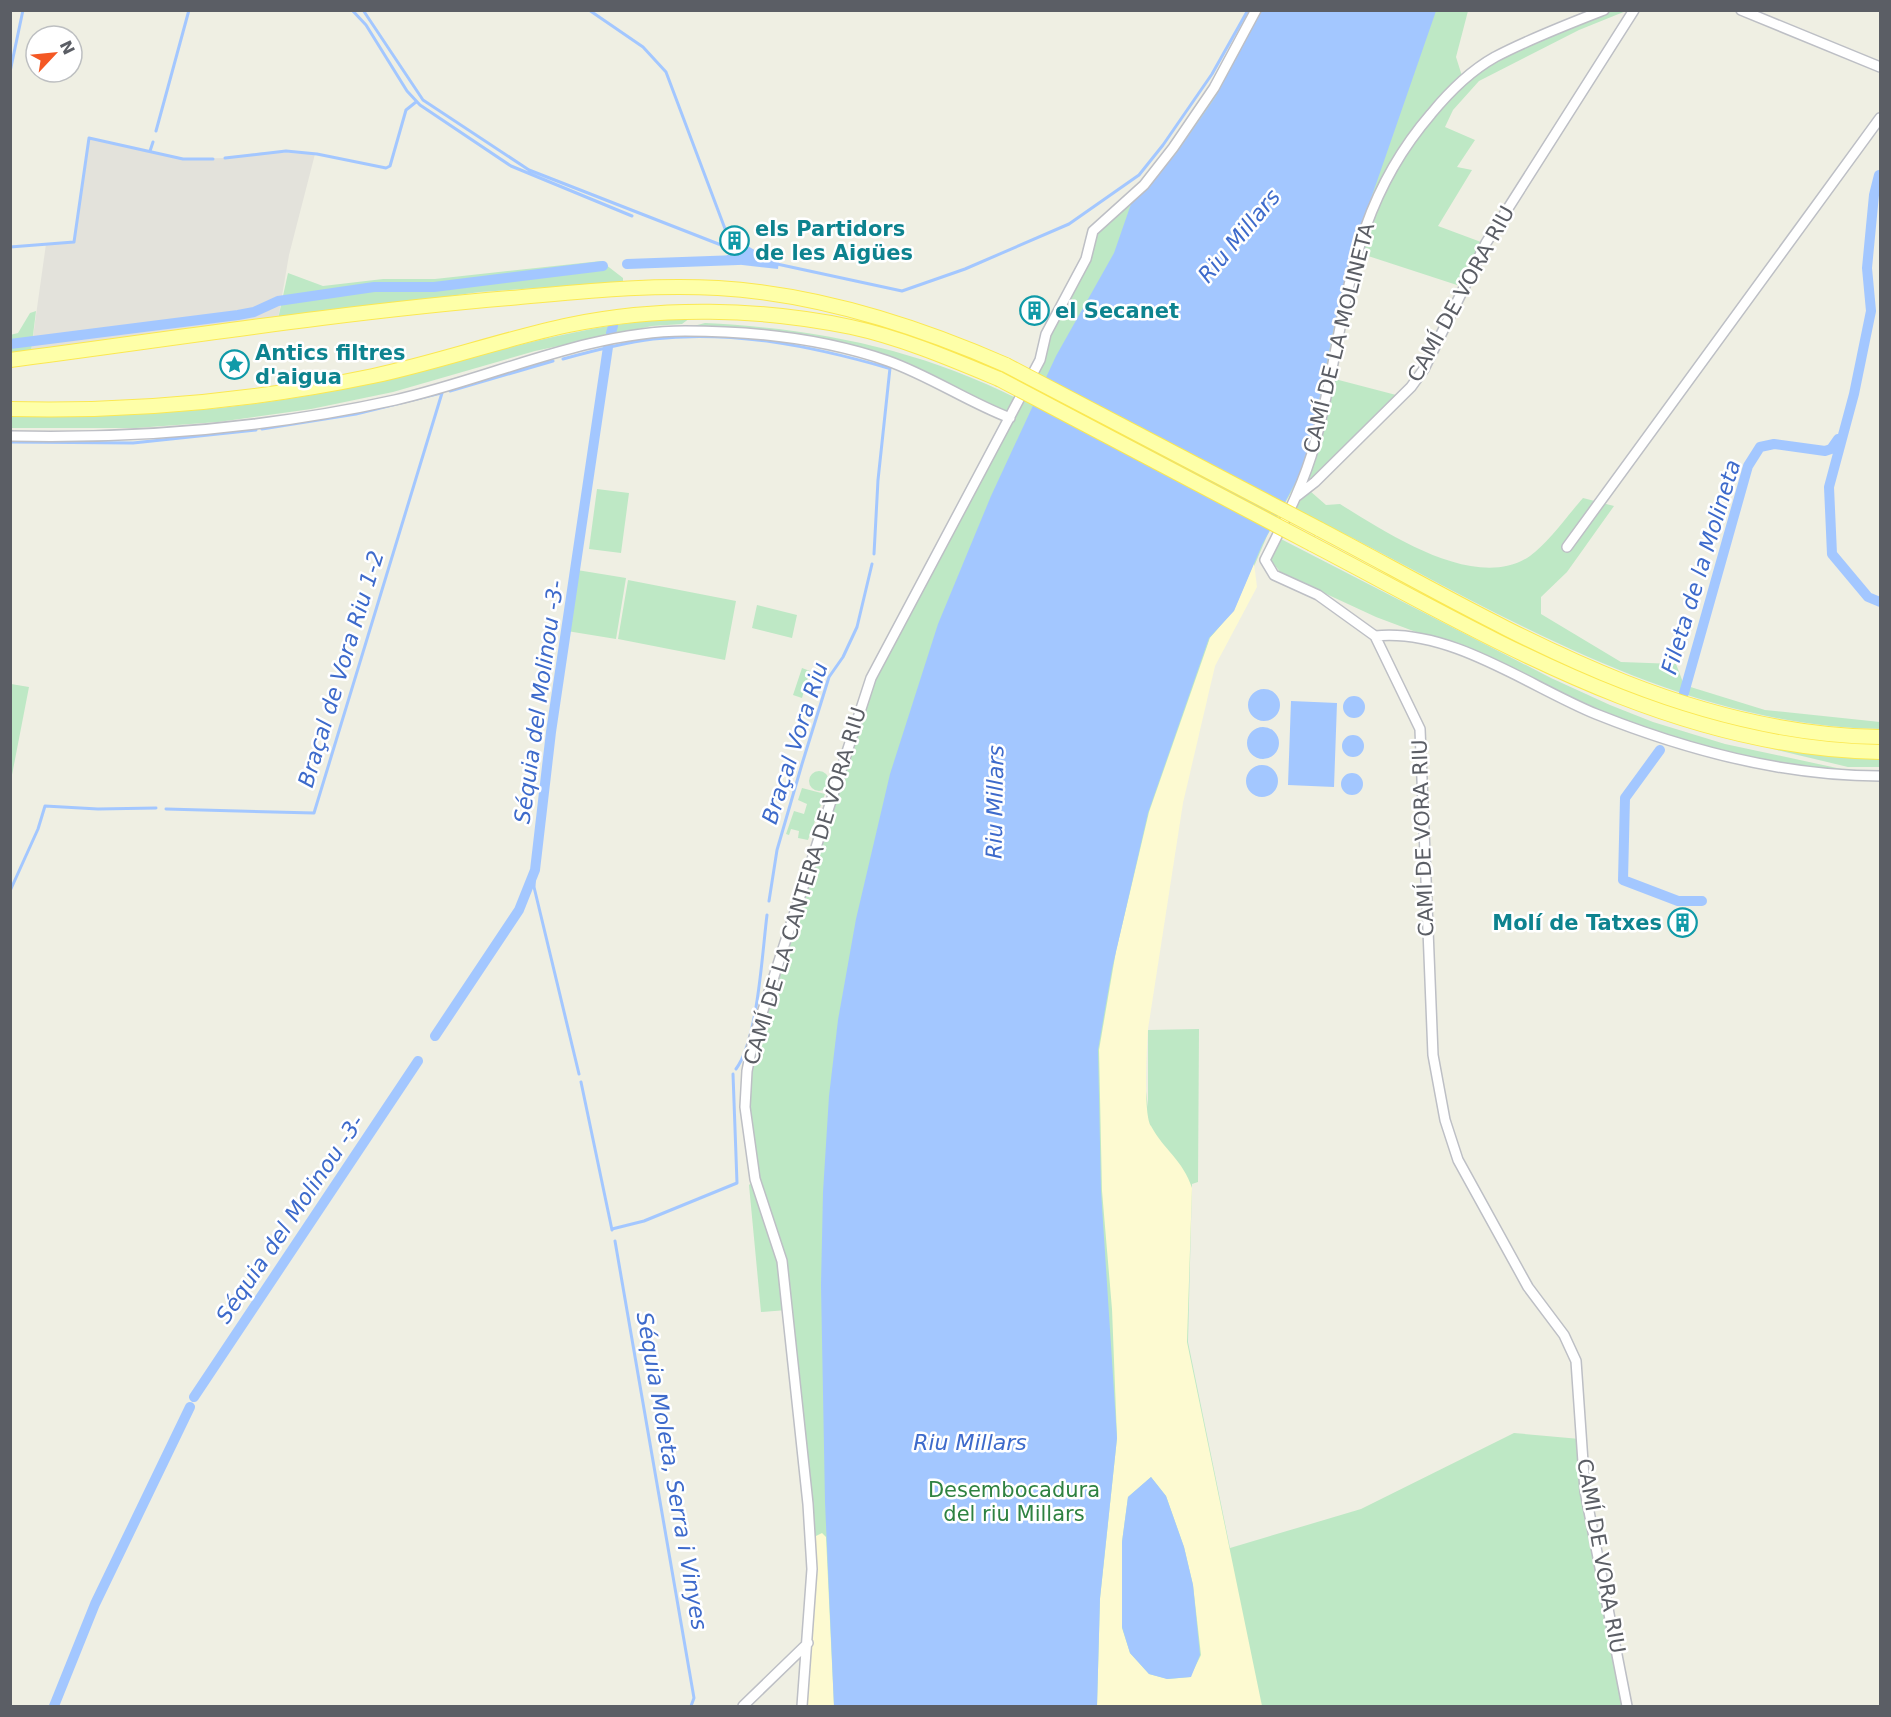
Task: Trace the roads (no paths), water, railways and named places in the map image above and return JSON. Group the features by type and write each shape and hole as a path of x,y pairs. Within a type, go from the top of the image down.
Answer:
{"main road":[{"path":"10,360 428,305 652,288 719,288 787,297 860,311 927,332 1006,365 1563,656 1659,697 1726,717 1798,731 1881,736"},
{"path":"10,409 98,410 177,406 276,394 375,376 569,325 643,315 711,312 781,316 852,327 918,346 999,379 1556,671 1651,710 1723,732 1799,747 1881,753"}],"street":[{"name":"CAMÍ DE LA CANTERA DE VORA RIU","path":"802,1707 812,1569 799,1411 782,1261 754,1179 745,1107 747,1071 753,1041 871,678 1040,360 1046,334 1086,259 1093,231 1144,186 1184,133 1214,88 1256,10"},
{"name":"CAMÍ DE LA MOLINETA","path":"1297,496 1315,444 1352,267 1374,202 1397,160 1423,123 1465,78 1494,57 1604,10"},
{"name":"CAMÍ DE VORA RIU","path":"1627,1707 1585,1491 1576,1361 1567,1341 1528,1287 1469,1179 1452,1144 1445,1120 1433,1055 1431,1029 1420,729 1375,636 1317,595 1274,575 1265,560 1297,496 1315,482 1395,403 1424,369 1486,243 1634,10"},
{"path":"1741,10 1881,67"},
{"path":"1567,547 1881,118"},
{"path":"10,436 132,436 311,417 396,399 560,352 653,332 687,331 776,337 839,348 888,362 1010,418"},
{"path":"1375,636 1424,638 1477,658 1594,713 1665,740 1782,768 1844,776 1881,776"},
{"path":"743,1707 808,1643"}],"water":[{"name":"Riu Millars","path":"1261,11 1436,11 1358,236 1335,322 1312,436 1300,474 1262,545 1234,611 1209,638 1148,813 1112,969 1098,1050 1101,1191 1117,1438 1100,1598 1097,1706 834,1706 825,1502 821,1285 823,1192 829,1096 838,1020 856,919 890,774 938,624 991,496 1056,356 1114,253 1131,204 1175,155 1216,96"},
{"path":"739,241 772,260 779,261 778,269 725,263 727,255 734,256"},
{"path":"1264,689 1275,694 1280,705 1275,716 1264,721 1253,716 1248,705 1253,694"},
{"path":"1354,696 1362,699 1365,707 1362,715 1354,718 1346,715 1343,707 1346,699"},
{"path":"1291,701 1337,703 1334,787 1288,785"},
{"path":"1263,727 1274,732 1279,743 1274,754 1263,759 1252,754 1247,743 1252,732"},
{"path":"1353,735 1361,738 1364,746 1361,754 1353,757 1345,754 1342,746 1345,738"},
{"path":"1262,765 1273,770 1278,781 1273,792 1262,797 1251,792 1246,781 1251,770"},
{"path":"1352,773 1360,776 1363,784 1360,792 1352,795 1344,792 1341,784 1344,776"},
{"path":"1151,1477 1166,1496 1184,1547 1193,1585 1200,1655 1191,1677 1167,1679 1149,1674 1130,1653 1122,1627 1122,1542 1128,1497"}],"waterway":[{"path":"10,72 23,10"},
{"path":"156,131 189,10"},
{"path":"352,10 366,25 407,91 420,105 511,166 632,216"},
{"path":"363,10 423,100 529,170 739,252"},
{"path":"589,10 643,47 666,72 733,250"},
{"path":"777,264 902,291 965,269 1069,224 1139,175 1163,145 1212,74 1248,10"},
{"path":"225,158 286,151 317,154 386,168 390,166 406,110 416,102"},
{"path":"10,247 74,242 89,138 183,159 213,159"},
{"path":"150,151 153,142"},
{"name":"Fileta de la Molineta","path":"1879,175 1874,195 1867,268 1871,311 1854,394 1829,487 1832,554 1868,597 1880,602"},
{"path":"627,264 738,260"},
{"path":"10,344 238,315 254,312 278,301 374,287 434,287 603,266"},
{"name":"Séquia del Molinou -3-","path":"611,333 613,326"},
{"name":"Braçal de Vora Riu 1-2","path":"563,359 653,339 712,337 742,338 801,347 888,368"},
{"name":"Séquia del Molinou -3-","path":"435,1036 519,910 535,870 551,732 608,347"},
{"name":"Braçal de Vora Riu 1-2","path":"450,391 553,361"},
{"name":"Braçal Vora Riu","path":"874,554 878,480 890,368"},
{"path":"262,429 356,414 441,393"},
{"name":"Braçal de Vora Riu 1-2","path":"166,809 314,813 442,393"},
{"path":"10,442 133,443 256,430"},
{"name":"Fileta de la Molineta","path":"1684,693 1748,466 1760,447 1774,444 1825,451 1831,449 1838,439"},
{"name":"Braçal Vora Riu","path":"769,901 777,850 802,764 829,677 843,657 857,627 872,564"},
{"name":"Fileta de la Molineta","path":"1660,750 1625,798 1623,880 1678,901 1702,901"},
{"name":"Braçal de Vora Riu 1-2","path":"10,891 38,829 45,806 98,809 156,808"},
{"name":"Séquia Moleta, Serra i Vinyes","path":"535,870 534,887 579,1074"},
{"name":"Braçal Vora Riu","path":"736,1069 749,1038 754,1017 767,915"},
{"name":"Séquia del Molinou -3-","path":"194,1397 418,1061"},
{"name":"Braçal Vora Riu","path":"612,1229 644,1221 737,1183 733,1074"},
{"name":"Séquia Moleta, Serra i Vinyes","path":"581,1082 612,1230"},
{"name":"Séquia Moleta, Serra i Vinyes","path":"615,1241 694,1698 691,1706"},
{"name":"Séquia del Molinou -3-","path":"54,1706 95,1604 190,1407"}],"place":[{"name":"els Partidors de les Aigües","path":"734,241"},
{"name":"el Secanet","path":"1034,311"},
{"name":"Antics filtres d'aigua","path":"234,365"},
{"name":"Molí de Tatxes","path":"1683,923"}],"park label":[{"name":"Desembocadura del riu Millars","path":"1014,1502"}]}
